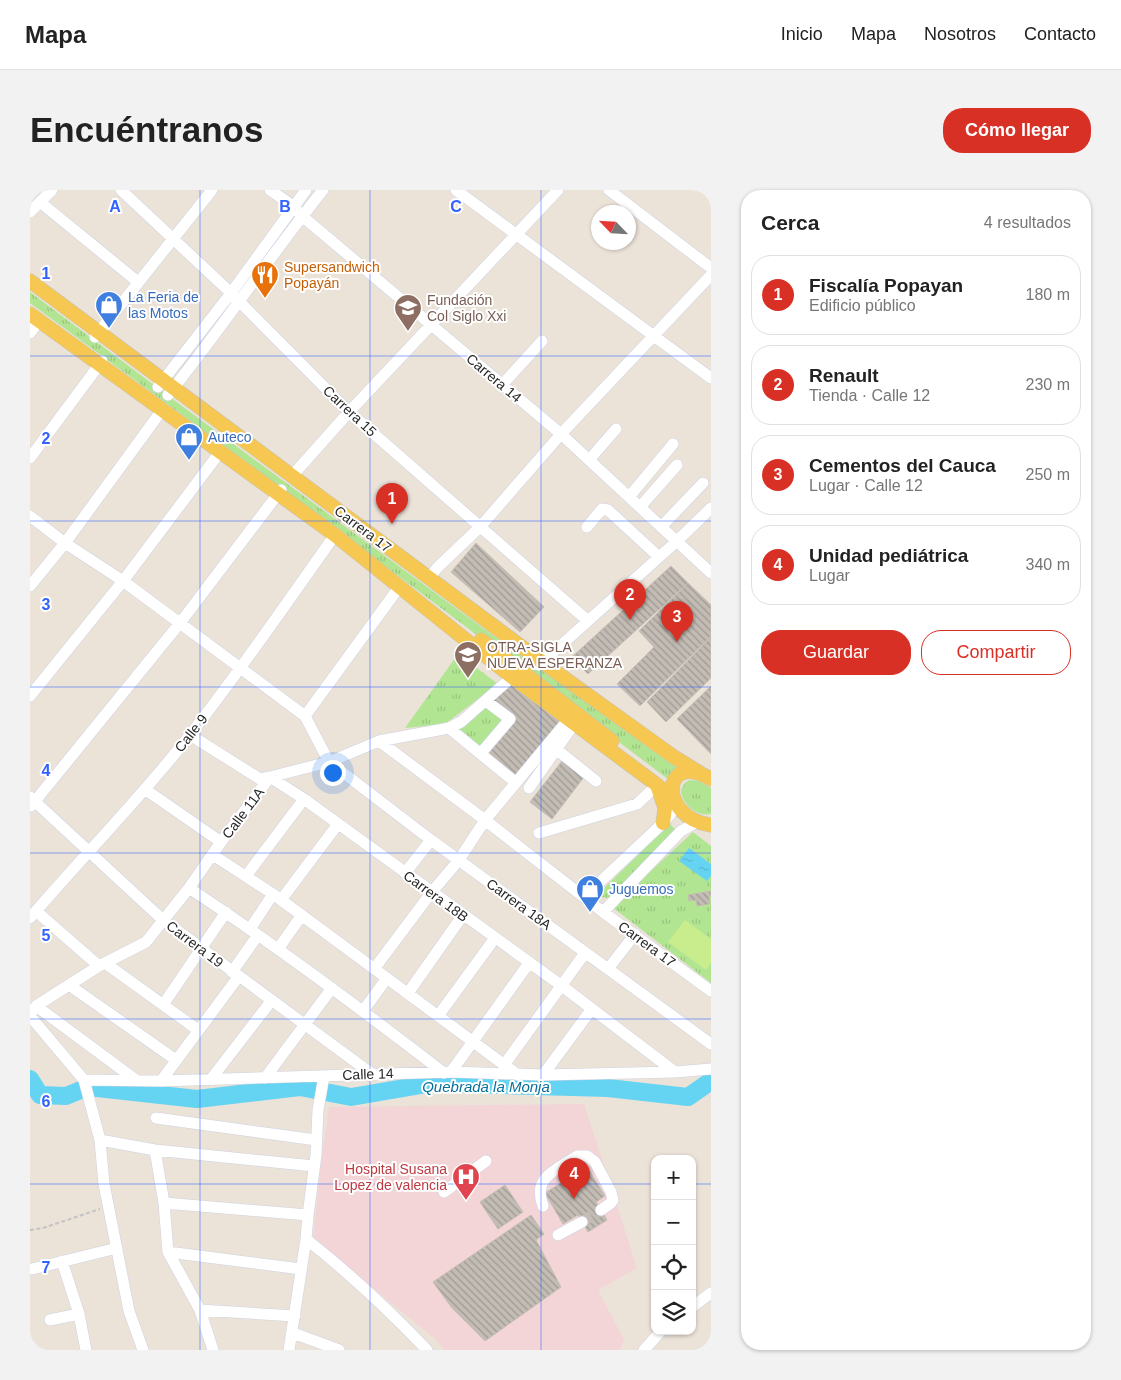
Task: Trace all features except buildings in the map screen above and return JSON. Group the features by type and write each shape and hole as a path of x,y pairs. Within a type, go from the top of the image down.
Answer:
{"main road":[{"name":"Carrera 17","path":"30,281 165,388 541,664 704,775"},
{"name":"Carrera 17","path":"30,289 96,334"},
{"name":"Carrera 17","path":"30,306 101,362 280,492 670,794"},
{"path":"35,318 101,362 162,410 280,492 512,677 542,693 571,722 670,794 683,812 706,825"},
{"name":"Carrera 17","path":"165,388 292,476 541,664"},
{"path":"663,823 676,777 704,775"}],"street":[{"path":"30,212 52,190"},
{"name":"Carrera 15","path":"120,190 231,293 349,412 588,621"},
{"path":"96,334 173,241 212,190"},
{"name":"Carrera 14","path":"270,190 293,206 302,216 431,326 561,434 711,573"},
{"path":"165,388 306,190"},
{"path":"165,388 239,303 323,190"},
{"path":"456,190 711,378"},
{"path":"292,476 349,412 558,190"},
{"path":"609,190 711,268"},
{"path":"40,202 138,282"},
{"path":"429,578 481,526 561,434 711,276"},
{"path":"30,333 35,318"},
{"path":"502,385 542,341"},
{"path":"30,458 101,362"},
{"path":"30,586 65,544 162,410"},
{"path":"589,460 616,429"},
{"path":"629,497 672,444"},
{"path":"30,696 123,581 220,452"},
{"path":"640,507 677,465"},
{"path":"661,526 704,482"},
{"path":"32,802 180,623 280,492"},
{"path":"541,664 711,508"},
{"path":"587,526 602,509 608,510 659,557"},
{"path":"30,516 65,544 123,581 305,716 329,762"},
{"name":"Calle 9","path":"33,914 146,790 190,735 335,534"},
{"path":"305,716 400,586"},
{"name":"Calle 11A","path":"32,1012 69,985 146,942 189,888 270,777 329,762 379,741 449,728 461,722 512,677"},
{"path":"481,753 510,719 486,701"},
{"path":"529,788 556,749 571,722"},
{"path":"374,969 431,893 459,860 485,820 515,782 571,722"},
{"path":"449,728 515,782"},
{"name":"Carrera 18B","path":"190,735 260,779 270,777 304,800 528,964 562,986 591,1010 675,1072"},
{"name":"Carrera 17","path":"379,741 485,820 603,912 711,990"},
{"path":"556,749 596,782"},
{"name":"Carrera 18A","path":"329,762 431,840 711,1044"},
{"path":"146,790 221,842"},
{"path":"584,896 663,823 670,794"},
{"path":"539,833 670,794"},
{"path":"246,876 304,800"},
{"name":"Carrera 19","path":"32,802 89,851 163,920 372,1074"},
{"path":"161,1081 236,974 254,932 277,897 338,824"},
{"path":"603,912 681,831 706,825"},
{"path":"405,873 431,840"},
{"path":"213,855 302,915 518,1075"},
{"path":"189,888 226,912 448,1072 528,964"},
{"path":"163,1005 226,912"},
{"path":"33,914 102,965 198,1030"},
{"path":"278,949 302,915"},
{"path":"408,993 463,915"},
{"path":"608,970 635,934"},
{"path":"438,1016 495,938"},
{"path":"504,1065 585,953"},
{"path":"363,1011 387,978"},
{"path":"69,985 176,1060"},
{"path":"265,1078 332,988"},
{"path":"211,1079 272,1000"},
{"path":"543,1075 591,1010"},
{"path":"32,1012 136,1080"},
{"path":"32,1012 85,1084 100,1140 104,1184 129,1311 143,1350"},
{"name":"Calle 14","path":"85,1084 136,1080 265,1078 323,1080 372,1074 448,1072 543,1075 675,1072 711,1069"},
{"path":"289,1350 306,1238 318,1110 323,1080"},
{"path":"156,1118 316,1140"},
{"path":"100,1140 155,1150 314,1166"},
{"path":"155,1150 164,1203 168,1252 200,1310 213,1350"},
{"path":"543,1206 539,1190 544,1178 577,1156 582,1155 595,1162 612,1196 611,1203 601,1210"},
{"path":"444,1192 486,1161"},
{"path":"164,1203 308,1215"},
{"path":"558,1236 582,1222"},
{"path":"306,1238 342,1268 400,1322 426,1350"},
{"path":"32,1269 117,1248"},
{"path":"168,1252 301,1269"},
{"path":"62,1261 79,1314 86,1350"},
{"path":"696,1304 711,1293"},
{"path":"200,1310 295,1316"},
{"path":"50,1320 79,1314"},
{"path":"293,1333 339,1350"},
{"path":"644,1350 657,1335"}],"path":[{"path":"30,1230 43,1228 109,1206"}],"shaded area":[{"name":"Hospital Susana Lopez de valencia","path":"584,1104 637,1268 598,1290 624,1340 620,1350 445,1350 433,1337 313,1239 329,1107"}],"green space":[{"path":"30,292 461,612 677,768 668,779 283,489 30,303"},
{"path":"458,654 498,684 445,724 405,728"},
{"path":"486,706 504,719 480,747 457,729"},
{"path":"690,780 699,781 711,788 711,814 695,811 684,800 681,789"},
{"path":"670,824 676,830 608,898 601,897 602,890"},
{"path":"693,832 711,846 711,983 612,907"},
{"path":"685,920 711,939 711,963 706,970 668,942"}],"water":[{"path":"689,848 711,864 711,876 707,881 679,861"}],"waterway":[{"name":"Quebrada la Monja","path":"30,1079 40,1095 66,1096 88,1087 197,1099 300,1087 351,1097 433,1083 608,1088 688,1097 711,1081"}],"tunnel":[{"path":"582,1222 601,1210"}],"place":[{"name":"Supersandwich Popayán","path":"265,299"},
{"name":"La Feria de las Motos","path":"109,329"},
{"name":"Fundación Col Siglo Xxi","path":"408,332"},
{"name":"Auteco","path":"189,461"},
{"name":"Fiscalía Popayan","path":"392,524"},
{"name":"Renault","path":"630,620"},
{"name":"Cementos del Cauca","path":"677,642"},
{"name":"OTRA-SIGLA NUEVA ESPERANZA","path":"468,679"},
{"name":"Juguemos","path":"590,913"},
{"name":"Unidad pediátrica","path":"574,1199"},
{"name":"Hospital Susana Lopez de valencia","path":"466,1201"}]}
